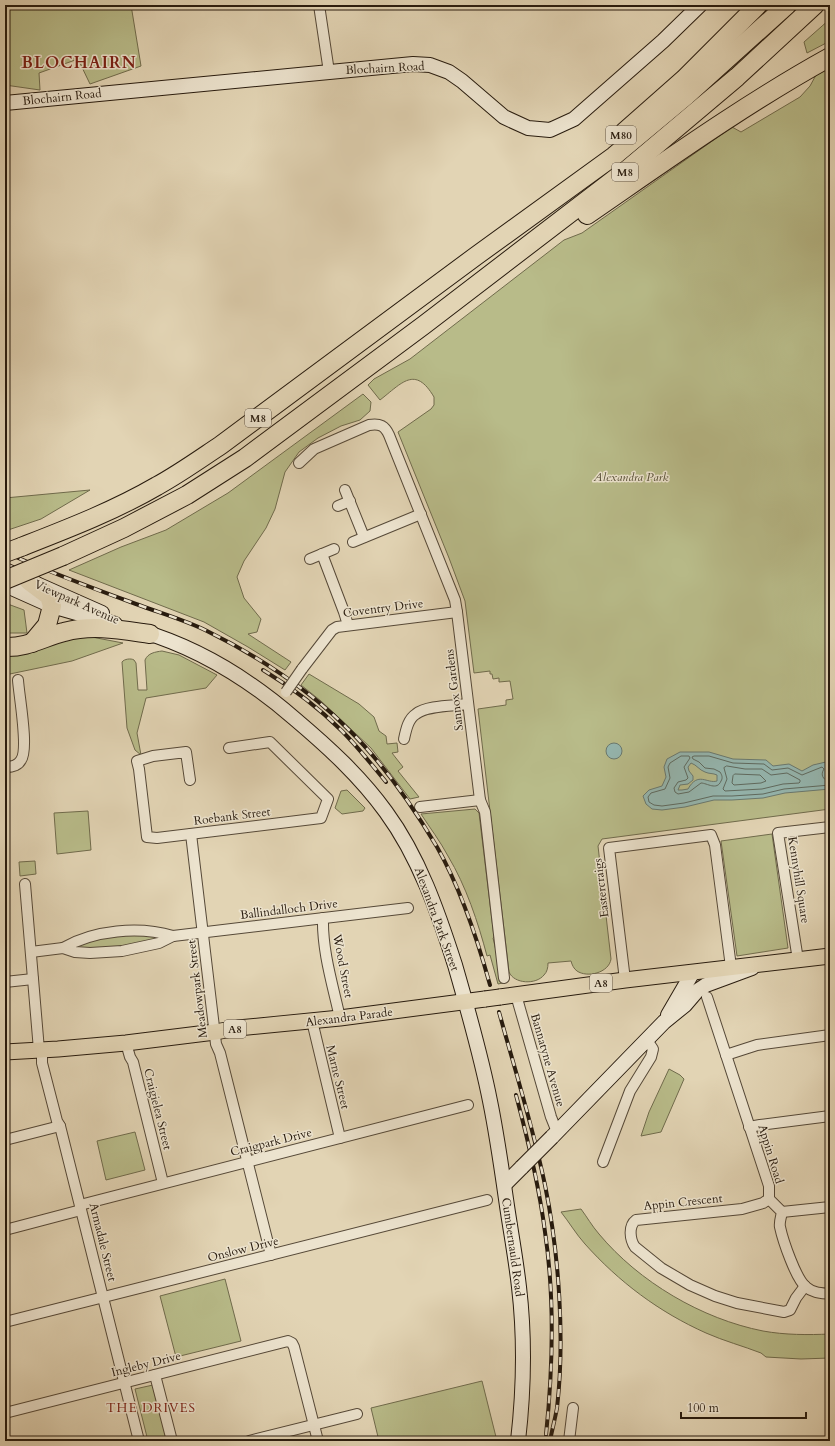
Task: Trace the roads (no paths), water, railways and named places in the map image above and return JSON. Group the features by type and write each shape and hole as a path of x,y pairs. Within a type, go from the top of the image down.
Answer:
{"highway":[{"name":"M80","path":"476,256 642,118 684,79 758,5"},
{"name":"M8","path":"13,550 114,509 190,467 228,441 476,256 614,156 686,96 787,5"},
{"name":"M8","path":"5,580 63,556 124,528 187,495 245,458 424,325 630,168 726,87 815,5"},
{"path":"424,325 573,225 727,118 792,78 830,57"},
{"path":"29,581 49,596 52,606 47,626 32,644"},
{"path":"5,648 32,644 65,631 100,627 150,634"}],"main road":[{"name":"Cumbernauld Road","path":"693,972 830,956"},
{"name":"Alexandra Parade","path":"5,1052 126,1043 238,1028 312,1022 693,972"}],"street":[{"path":"319,5 329,72"},
{"name":"Blochairn Road","path":"5,103 413,64 430,66 449,72 462,81 504,117 528,128 550,130 574,119 663,41 700,5"},
{"name":"Sannox Gardens","path":"299,463 314,449 370,425 382,425 386,430 421,514 455,600 480,800 485,812 504,978"},
{"path":"346,490 364,537"},
{"path":"338,506 350,501"},
{"path":"353,542 421,514"},
{"path":"310,559 334,549"},
{"path":"322,554 348,625"},
{"name":"Viewpark Avenue","path":"5,570 150,634 186,647 225,667 276,704"},
{"name":"Viewpark Avenue","path":"5,585 52,606 150,634"},
{"name":"Coventry Drive","path":"276,704 332,630 341,626 457,612"},
{"path":"5,767 16,765 21,761 24,755 18,680"},
{"name":"Alexandra Park Street","path":"276,704 343,762 361,781 387,812 422,874 446,939 466,1002 490,1100 505,1184"},
{"path":"404,739 406,729 412,717 416,713 425,709 468,704"},
{"name":"Roebank Street","path":"190,780 186,752 153,756 137,762 147,837 157,838 322,818 328,799 270,742 229,748"},
{"path":"420,807 480,800"},
{"name":"Kennyhill Square","path":"798,960 778,833 830,827"},
{"name":"Meadowpark Street","path":"191,834 216,1044 220,1053 271,1255"},
{"name":"Eastercraigs","path":"625,980 609,848 711,835 715,845 731,967"},
{"name":"Armadale Street","path":"25,884 42,1063 57,1121 60,1126 139,1441"},
{"name":"Ballindalloch Drive","path":"64,948 75,952 90,953 122,951 154,944 173,936 408,908"},
{"name":"Wood Street","path":"323,918 323,934 340,1018"},
{"name":"Ballindalloch Drive","path":"31,952 64,948 74,942 107,934 141,931 160,932 173,936"},
{"name":"Cumbernauld Road","path":"518,1441 522,1409 524,1372 522,1324 519,1286 505,1184 664,1022 685,1005 697,991 706,985 765,963"},
{"name":"Cumbernauld Road","path":"664,1022 693,972"},
{"path":"5,982 33,980"},
{"name":"Bannatyne Avenue","path":"516,995 551,1117 554,1135"},
{"name":"Appin Road","path":"706,997 769,1186 769,1199 782,1212"},
{"name":"Marne Street","path":"312,1022 340,1138"},
{"path":"726,1055 757,1045 830,1035"},
{"path":"603,1162 630,1092 653,1049 647,1040"},
{"name":"Craigielea Street","path":"126,1043 133,1062 163,1183"},
{"name":"Craigpark Drive","path":"5,1230 163,1183 468,1105"},
{"path":"749,1127 830,1116"},
{"path":"5,1140 60,1126"},
{"name":"Appin Crescent","path":"769,1199 763,1203 742,1209 639,1220 633,1222 631,1225 632,1240 635,1247 661,1268 690,1285 715,1296 737,1303 784,1312 790,1310 796,1298 805,1286"},
{"name":"Onslow Drive","path":"5,1322 487,1200"},
{"path":"830,1207 782,1212 780,1226 796,1273 805,1286 819,1293 830,1294"},
{"name":"Ingleby Drive","path":"5,1413 288,1341 292,1343 294,1347 314,1425"},
{"path":"155,1375 172,1441"},
{"path":"568,1441 574,1408"},
{"path":"249,1441 358,1414"},
{"path":"314,1425 318,1441"}],"water":[{"path":"614,743 621,748 622,751 617,758 614,759 607,754 606,751 611,744"},
{"path":"680,752 709,752 733,759 766,760 773,766 789,764 802,771 813,765 830,761 830,769 825,774 830,778 830,789 785,793 763,798 714,800 685,807 662,810 652,809 646,804 643,796 649,790 662,786 666,777 664,767 667,759","holes":["691,763 706,773 717,775 717,781 699,779 695,781 688,789 678,790 680,785 688,784 693,780 693,776 688,767"]}],"railway":[{"path":"5,552 70,580 199,627 244,651 282,674 333,715 361,742 385,770 407,800 437,847 454,880 468,914 490,985"},
{"path":"263,670 284,683 333,722 354,743 386,782"},
{"path":"499,1012 540,1163 554,1239 559,1296 560,1354 557,1408 550,1441"},
{"path":"516,1095 529,1146 543,1214 548,1257 552,1308 552,1333 546,1435"}],"district":[{"name":"BLOCHAIRN","path":"79,62"},
{"name":"THE DRIVES","path":"151,1407"}],"park label":[{"name":"Alexandra Park","path":"631,477"}]}
